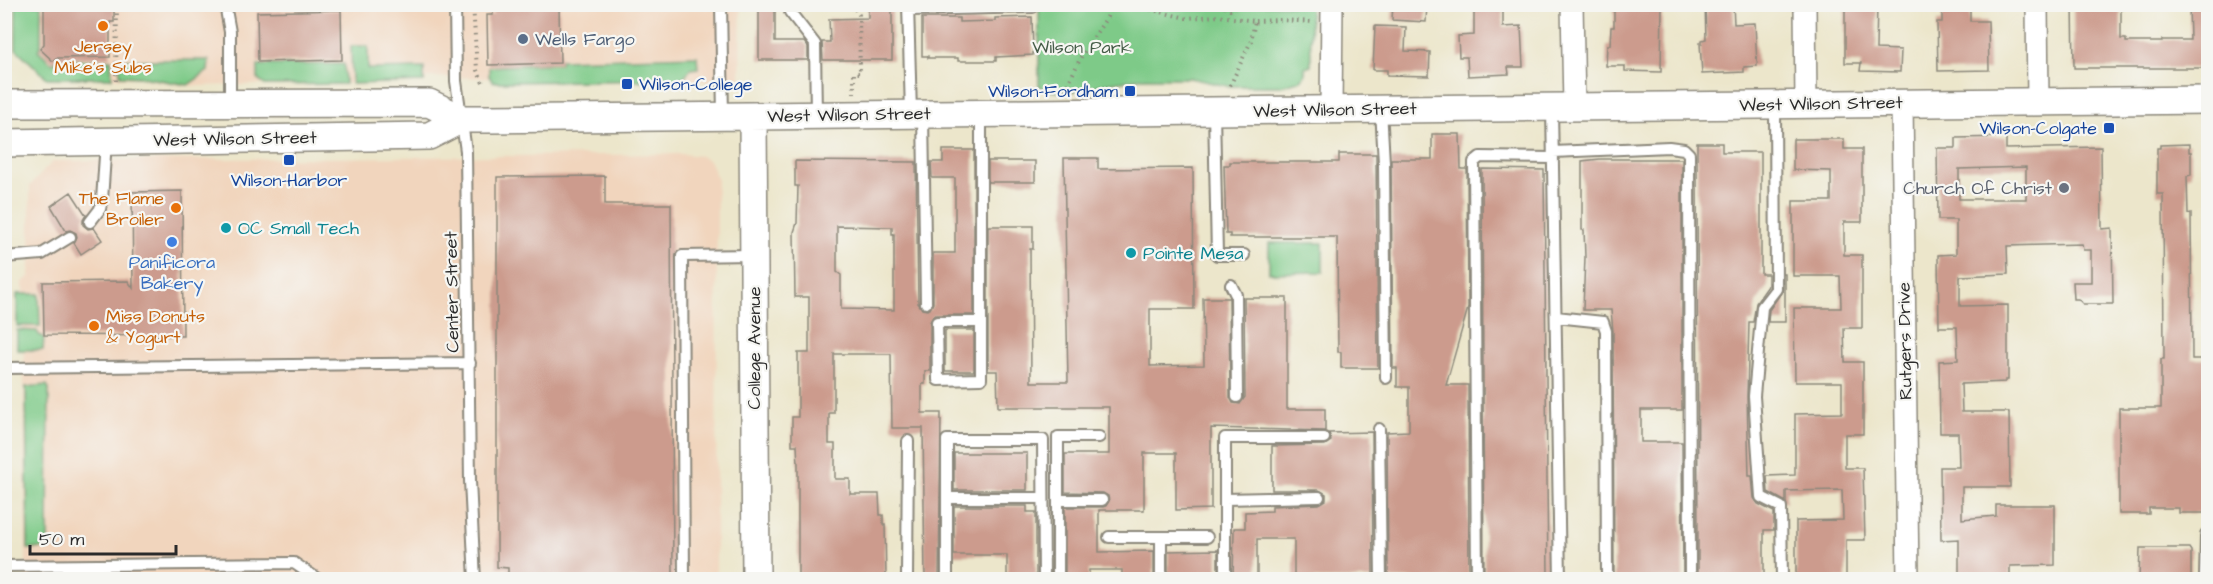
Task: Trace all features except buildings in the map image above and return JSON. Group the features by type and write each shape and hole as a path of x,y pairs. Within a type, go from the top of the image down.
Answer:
{"street":[{"path":"1331,110 1332,4"},
{"path":"1563,107 1572,4"},
{"path":"1805,4 1806,104"},
{"path":"2037,4 2038,102"},
{"name":"West Wilson Street","path":"4,104 429,103 462,119 981,114 1221,100 1331,110 2208,100"},
{"name":"Rutgers Drive","path":"1902,103 1908,579"},
{"name":"College Avenue","path":"753,116 756,579"},
{"name":"West Wilson Street","path":"4,143 429,136 462,119"}],"lane":[{"path":"225,4 230,32 230,103"},
{"name":"Center Street","path":"454,4 456,81 466,151 471,481 475,579"},
{"path":"721,4 723,117"},
{"path":"790,4 790,12 814,44 816,116"},
{"path":"926,303 917,114 908,7 1033,7"},
{"path":"1221,100 1217,255 1244,255"},
{"path":"1774,105 1776,289 1762,307 1754,396 1761,497 1781,507 1782,579"},
{"path":"1560,579 1553,155 1563,107"},
{"path":"1381,109 1384,163 1386,378"},
{"path":"981,114 981,322 981,380 938,380 937,322 981,322"},
{"path":"90,222 100,209 102,200 106,141"},
{"path":"1477,579 1474,162 1480,157 1553,155 1669,147 1684,149 1689,154 1690,579"},
{"path":"4,257 42,254 70,237"},
{"path":"684,579 682,256 754,255"},
{"path":"1231,285 1236,295 1237,397"},
{"path":"1556,317 1603,322 1606,331 1606,579"},
{"path":"4,368 470,363"},
{"path":"1379,429 1381,579"},
{"path":"1058,579 1058,437 1099,437"},
{"path":"1225,579 1225,438 1324,438"},
{"path":"947,579 947,440 1042,440 1044,579"},
{"path":"907,579 908,441"},
{"path":"1226,499 1320,497"},
{"path":"947,498 1043,498"},
{"path":"1058,500 1102,500"},
{"path":"2205,579 2206,534"},
{"path":"1109,537 1207,537"},
{"path":"1161,537 1161,579"},
{"path":"4,566 294,563 319,579"}],"path":[{"path":"116,81 117,4"},
{"path":"473,4 477,69 484,85"},
{"path":"852,4 859,15 860,73 854,73 854,94"},
{"path":"1063,94 1081,57 1107,17 1111,4"},
{"path":"1127,4 1186,18 1223,17 1255,21 1314,22"},
{"path":"1219,4 1225,9 1234,10 1242,4"},
{"path":"1223,17 1225,9"},
{"path":"1221,100 1251,41 1255,21"}],"shaded area":[{"path":"15,5 741,5 740,82 427,77 426,82 187,86 140,78 47,78 15,49"},
{"path":"682,154 701,156 709,160 717,178 716,579 26,579 23,282 30,276 30,186 53,161"}],"green space":[{"path":"16,5 41,5 41,45 38,50 52,63 58,60 111,60 112,78 47,78 16,49"},
{"name":"Wilson Park","path":"1039,5 1310,5 1311,66 1305,68 1305,75 1301,80 1281,86 1227,86 1190,78 1137,78 1076,91 1048,90 1039,86"},
{"path":"351,46 368,46 368,69 424,68 424,82 352,84"},
{"path":"697,56 698,68 691,69 681,80 497,82 492,81 489,76 489,67 560,63 560,60"},
{"path":"119,60 209,60 208,71 188,85 142,77 120,76"},
{"path":"344,64 345,84 265,85 258,80 258,65"},
{"path":"1269,243 1323,243 1323,272 1269,273"},
{"path":"17,294 39,294 40,326 17,326"},
{"path":"17,330 37,331 44,337 43,350 17,350"},
{"path":"47,385 49,389 48,548 28,549 26,387"}],"place":[{"name":"Jersey Mike's Subs","path":"103,26"},
{"name":"Wells Fargo","path":"523,39"},
{"name":"Wilson-College","path":"627,84"},
{"name":"Wilson-Fordham","path":"1130,91"},
{"name":"Wilson-Colgate","path":"2109,128"},
{"name":"Wilson-Harbor","path":"289,160"},
{"name":"Church Of Christ","path":"2064,188"},
{"name":"The Flame Broiler","path":"176,208"},
{"name":"OC Small Tech","path":"226,228"},
{"name":"Panificora Bakery","path":"172,242"},
{"name":"Pointe Mesa","path":"1131,253"},
{"name":"Miss Donuts & Yogurt","path":"94,326"}]}
